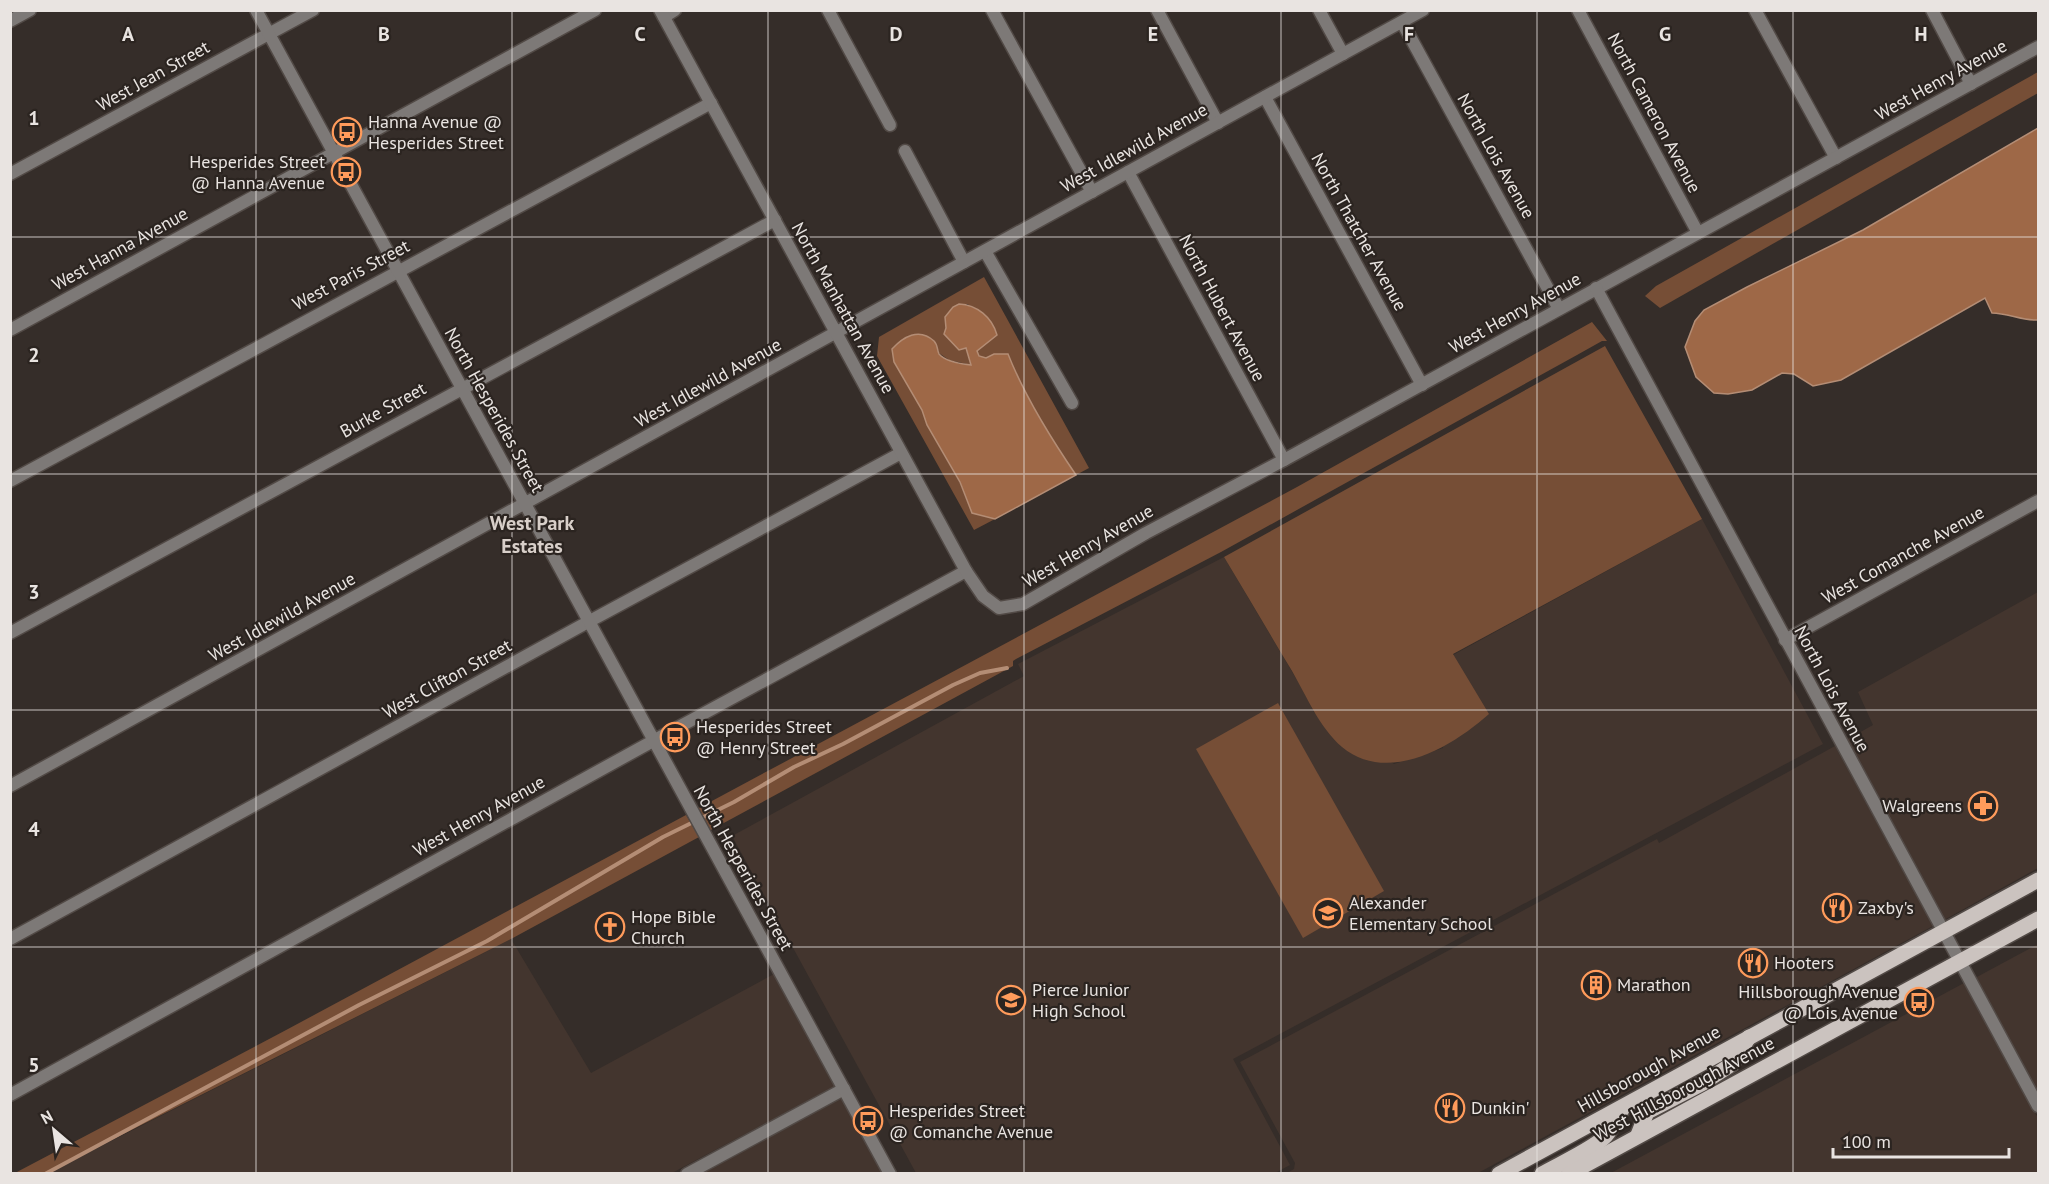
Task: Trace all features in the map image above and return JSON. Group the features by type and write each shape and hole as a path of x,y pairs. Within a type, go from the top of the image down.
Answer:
{"main road":[{"name":"Hillsborough Avenue","path":"1499,1173 2038,880"},
{"name":"West Hillsborough Avenue","path":"1569,1173 2038,919"},
{"path":"1638,1135 1647,1112 1703,1083 1732,1064 1749,1037"},
{"path":"1542,1173 1600,1141 1608,1133 1625,1105"}],"street":[{"path":"10,21 30,10"},
{"name":"North Hesperides Street","path":"256,10 652,741 890,1173"},
{"name":"West Jean Street","path":"10,174 313,10"},
{"name":"West Hanna Avenue","path":"10,330 595,10"},
{"path":"828,10 890,125"},
{"path":"992,10 1092,192"},
{"path":"1157,10 1218,123"},
{"path":"1319,10 1343,54"},
{"name":"West Idlewild Avenue","path":"10,786 1423,10"},
{"name":"North Cameron Avenue","path":"1578,10 1698,233"},
{"path":"1755,10 1836,158"},
{"path":"1932,10 1971,84"},
{"name":"North Manhattan Avenue","path":"666,13 711,103 966,571 983,596 999,608 1008,606"},
{"name":"North Lois Avenue","path":"1402,21 1559,309"},
{"name":"West Henry Avenue","path":"1008,606 1023,604 1146,533 1422,385 2038,47"},
{"name":"North Thatcher Avenue","path":"1265,97 1422,385"},
{"name":"West Paris Street","path":"10,481 711,103"},
{"path":"905,151 964,262"},
{"name":"North Hubert Avenue","path":"1128,172 1284,460"},
{"name":"Burke Street","path":"10,633 775,220"},
{"path":"985,250 1072,403"},
{"name":"North Lois Avenue","path":"1596,288 2038,1106"},
{"name":"West Clifton Street","path":"10,939 588,622 902,453"},
{"name":"West Comanche Avenue","path":"1785,640 2038,501"},
{"name":"West Henry Avenue","path":"10,1095 652,741 966,571"},
{"path":"687,1173 844,1089"}],"shaded area":[{"path":"2038,72 2038,93 1660,308 1645,296 1656,286"},
{"path":"2038,128 2038,320 1992,313 1985,298 1841,380 1813,386 1794,374 1782,373 1752,390 1728,394 1714,393 1696,377 1685,347 1695,321 1704,310 1863,230"},
{"path":"984,277 1089,468 1076,475 1039,417 1008,354 994,354 986,359 979,356 977,351 986,343 968,304 957,306 945,317 966,348 971,365 949,360 939,353 937,346 892,349 895,362 960,483 972,513 995,519 974,530 877,356 879,337"},
{"path":"959,304 972,307 988,318 997,335 977,351 979,356 986,358 994,354 1008,354 1022,386 1076,475 995,519 972,513 960,482 894,362 892,349 906,338 917,334 934,341 939,354 946,359 971,365 966,348 959,350 944,334 945,317 953,307"},
{"path":"1592,322 1607,341 1602,341 1221,552 1016,659 1013,661 1013,666 709,831 697,809 1297,487"},
{"path":"1605,346 1702,519 1453,654 1489,714 1457,738 1419,757 1399,762 1379,763 1360,758 1342,747 1320,721 1224,557"},
{"path":"1702,519 1823,744 1233,1059 1290,1165 1275,1173 916,1173 732,836 1024,676 1018,664 1224,557 1314,712 1394,764 1443,748 1453,655"},
{"path":"2038,592 2038,868 1944,920 1846,740 1873,725 1858,692"},
{"path":"1278,703 1384,891 1303,938 1196,749"},
{"path":"1835,746 1933,926 1478,1173 1287,1173 1294,1169 1295,1163 1240,1062 1657,839 1659,843"},
{"path":"686,815 699,837 511,939 46,1173 15,1173 288,1029"},
{"path":"511,939 591,1073 774,974 835,1086 672,1173 46,1174"},
{"path":"2038,944 2038,1093 1975,978"},
{"path":"1964,983 2038,1118 2038,1173 1609,1174"},
{"path":"842,1098 883,1173 701,1174"}],"waterway":[{"path":"45,1174 359,1005 487,941 663,837 734,802 794,767 843,744 953,685 980,673 1007,668"}],"place":[{"name":"Hanna Avenue @ Hesperides Street","path":"347,132"},
{"name":"Hesperides Street @ Hanna Avenue","path":"346,172"},
{"name":"Hesperides Street @ Henry Street","path":"675,737"},
{"name":"Walgreens","path":"1983,806"},
{"name":"Zaxby's","path":"1837,908"},
{"name":"Alexander Elementary School","path":"1328,913"},
{"name":"Hope Bible Church","path":"610,927"},
{"name":"Hooters","path":"1753,963"},
{"name":"Marathon","path":"1596,985"},
{"name":"Pierce Junior High School","path":"1011,1000"},
{"name":"Hillsborough Avenue @ Lois Avenue","path":"1919,1002"},
{"name":"Dunkin'","path":"1450,1108"},
{"name":"Hesperides Street @ Comanche Avenue","path":"868,1121"}],"district":[{"name":"West Park Estates","path":"532,534"}]}
